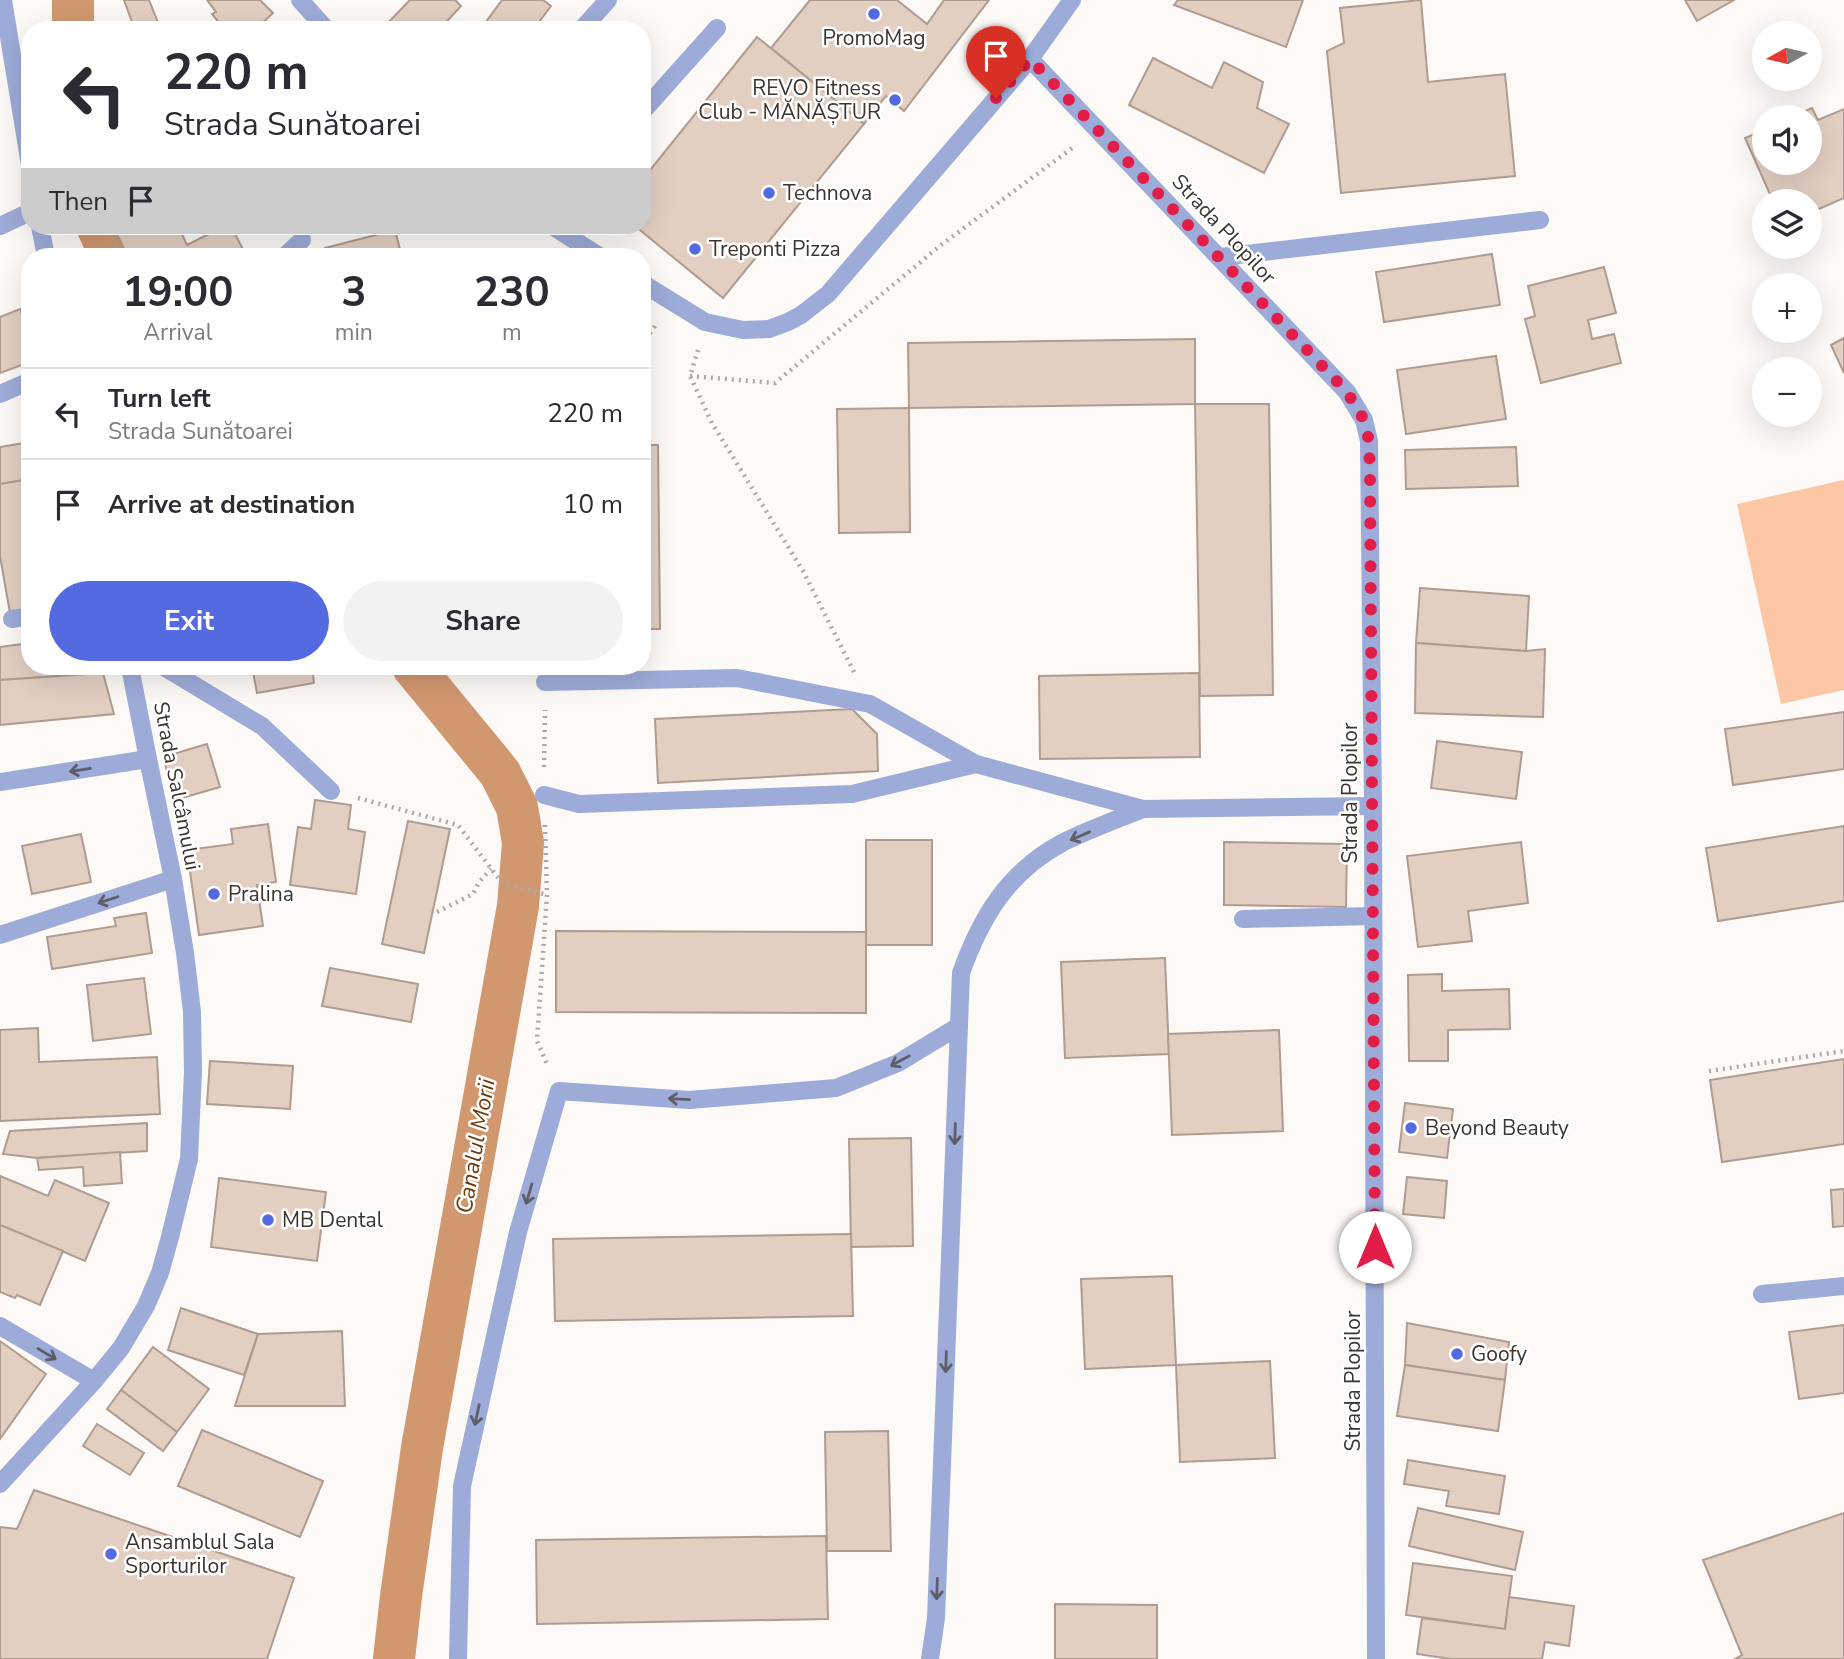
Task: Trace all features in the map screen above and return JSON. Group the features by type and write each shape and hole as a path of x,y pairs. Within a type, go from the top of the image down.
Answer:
{"street":[{"path":"4,0 5,45 21,122"},
{"path":"300,0 319,21"},
{"path":"589,21 608,0"},
{"path":"651,290 705,323 743,330 769,329 801,314 828,294 1030,59 1072,0"},
{"path":"651,102 717,28"},
{"name":"Strada Plopilor","path":"1030,59 1347,392 1364,420 1369,441 1376,1659"},
{"path":"0,226 21,216"},
{"path":"1220,257 1540,220"},
{"path":"566,235 587,248"},
{"path":"294,248 302,240"},
{"path":"0,394 21,385"},
{"name":"Strada Salcâmului","path":"0,1484 121,1348 146,1306 167,1249 189,1159 193,1083 192,1012 185,953 173,879 132,675"},
{"path":"177,675 262,726 331,791"},
{"path":"545,682 737,678 870,704 976,764 1143,808 1373,806"},
{"path":"0,782 148,760"},
{"path":"544,794 579,804 852,794 976,764"},
{"path":"930,1659 936,1618 961,974 973,940 995,902 1027,867 1062,843 1143,808"},
{"path":"0,935 173,879"},
{"path":"1243,919 1373,916"},
{"path":"458,1659 462,1486 518,1232 559,1091 689,1100 836,1088 898,1063 959,1026"},
{"path":"1762,1294 1844,1286"},
{"path":"0,1326 93,1381"}],"path":[{"path":"690,376 775,383 941,245 1098,128"},
{"path":"705,323 690,376 712,423 803,571 870,704"},
{"path":"331,791 458,825 502,883 547,895 537,1041 559,1091"},
{"path":"437,912 473,894 479,882 491,869"},
{"path":"1709,1071 1844,1051"}],"shaded area":[{"path":"1844,480 1844,690 1781,704 1737,504"}],"building":[{"path":"124,0 149,0 157,21 132,21"},
{"path":"207,0 260,0 273,13 265,21 218,21 212,14 216,12"},
{"path":"410,0 455,0 461,6 447,21 390,21"},
{"path":"502,0 543,0 551,6 540,21 487,21"},
{"path":"810,0 897,0 927,24 944,0 989,0 904,111 886,96 864,124 771,48"},
{"path":"1178,0 1303,0 1286,47 1174,5"},
{"path":"1421,0 1428,82 1505,74 1515,176 1341,193 1327,51 1344,43 1340,8"},
{"path":"1685,0 1734,0 1697,21"},
{"path":"757,37 864,124 723,298 646,235 651,235 651,169"},
{"path":"1153,58 1212,88 1224,62 1263,82 1257,108 1289,124 1264,173 1129,105"},
{"path":"1844,109 1844,198 1822,208 1822,189 1768,189 1761,175 1822,175 1822,118"},
{"path":"1752,135 1752,154 1745,138"},
{"path":"117,235 182,235 187,245 207,235 236,235 242,248 124,248"},
{"path":"376,235 396,235 400,248 325,248"},
{"path":"1492,254 1500,305 1384,322 1376,272"},
{"path":"1604,267 1616,313 1588,320 1592,339 1614,334 1621,363 1541,383 1525,319 1535,316 1528,286"},
{"path":"20,309 21,312 21,365 0,373 0,317"},
{"path":"1844,338 1844,373 1831,345"},
{"path":"1195,339 1195,404 909,408 908,343"},
{"path":"1496,356 1506,419 1406,434 1397,370"},
{"path":"1195,404 1269,404 1273,695 1200,696"},
{"path":"909,408 910,532 839,533 837,409"},
{"path":"21,444 21,480 0,484 0,447"},
{"path":"651,445 658,445 660,629 651,629"},
{"path":"1516,447 1518,486 1406,489 1405,450"},
{"path":"21,480 21,611 10,613 0,556 0,484"},
{"path":"1420,588 1529,596 1526,651 1416,643"},
{"path":"1416,643 1526,651 1545,649 1543,717 1415,713"},
{"path":"21,644 21,675 74,675 0,680 0,647"},
{"path":"1199,673 1200,757 1040,759 1039,676"},
{"path":"104,675 114,714 0,725 0,680"},
{"path":"254,675 313,675 314,683 257,693"},
{"path":"852,709 877,734 878,771 658,783 655,719"},
{"path":"1844,712 1844,769 1733,785 1725,729"},
{"path":"1437,741 1522,752 1516,799 1431,788"},
{"path":"207,744 220,787 175,800 163,757"},
{"path":"315,800 351,805 348,829 365,832 356,894 290,885 298,827 311,829"},
{"path":"408,821 450,829 424,953 382,944"},
{"path":"268,824 276,882 257,885 263,926 199,935 187,850 233,844 231,829"},
{"path":"1844,826 1844,901 1718,921 1706,848"},
{"path":"81,834 91,882 32,894 22,846"},
{"path":"866,840 932,840 932,945 866,945"},
{"path":"1224,842 1347,844 1346,907 1224,905"},
{"path":"1521,842 1528,903 1468,911 1472,941 1418,947 1407,856"},
{"path":"146,913 152,953 52,969 47,937 116,926 114,918"},
{"path":"556,931 866,932 866,1013 556,1012"},
{"path":"1165,958 1169,1054 1065,1058 1061,962"},
{"path":"330,968 418,984 411,1022 322,1006"},
{"path":"1442,974 1442,991 1509,989 1510,1029 1448,1030 1448,1061 1409,1061 1408,975"},
{"path":"144,978 151,1034 93,1041 87,985"},
{"path":"38,1028 39,1062 157,1057 160,1114 0,1121 0,1030"},
{"path":"1279,1030 1283,1131 1172,1135 1168,1034"},
{"path":"1844,1059 1844,1144 1722,1162 1710,1080"},
{"path":"210,1061 293,1066 290,1109 207,1104"},
{"path":"1405,1103 1453,1109 1447,1158 1399,1152"},
{"path":"147,1123 147,1151 37,1158 3,1154 10,1131"},
{"path":"911,1138 913,1246 851,1247 849,1139"},
{"path":"120,1152 122,1183 84,1186 83,1167 39,1170 37,1158"},
{"path":"0,1176 48,1196 55,1180 109,1203 85,1261 0,1225"},
{"path":"1407,1177 1447,1181 1444,1218 1403,1214"},
{"name":"MB Dental","path":"219,1178 326,1192 317,1261 211,1247"},
{"path":"1844,1189 1844,1226 1833,1227 1831,1190"},
{"path":"0,1225 63,1251 40,1305 17,1295 15,1298 0,1292"},
{"path":"851,1234 853,1316 555,1321 553,1239"},
{"path":"1172,1276 1176,1365 1085,1369 1081,1279"},
{"path":"181,1308 258,1334 244,1375 168,1350"},
{"name":"Goofy","path":"1407,1323 1509,1342 1505,1380 1405,1365"},
{"path":"1844,1325 1844,1393 1799,1399 1789,1332"},
{"path":"342,1331 345,1406 235,1406 258,1334"},
{"path":"0,1341 46,1374 0,1439"},
{"path":"153,1347 209,1389 177,1432 121,1390"},
{"path":"1270,1361 1275,1458 1180,1462 1176,1365"},
{"path":"1405,1365 1505,1380 1498,1431 1397,1416"},
{"path":"121,1390 177,1432 163,1451 107,1409"},
{"path":"97,1424 144,1453 130,1475 83,1446"},
{"path":"202,1430 323,1481 300,1537 178,1486"},
{"path":"888,1431 891,1551 827,1551 825,1432"},
{"path":"1408,1460 1505,1476 1499,1514 1446,1506 1449,1491 1404,1484"},
{"name":"Ansamblul Sala Sporturilor","path":"34,1490 294,1578 267,1659 0,1659 0,1527 17,1529"},
{"path":"1418,1508 1523,1532 1515,1570 1409,1546"},
{"path":"1844,1513 1844,1659 1735,1659 1742,1655 1703,1560"},
{"path":"826,1536 828,1619 537,1624 536,1540"},
{"path":"1413,1563 1512,1576 1505,1629 1406,1615"},
{"path":"1509,1597 1574,1606 1569,1646 1545,1642 1542,1659 1451,1659 1417,1654 1422,1618 1505,1629"},
{"path":"1055,1604 1157,1605 1157,1659 1055,1659"}],"waterway":[{"name":"Canalul Morii","path":"73,0 73,21"},
{"name":"Canalul Morii","path":"101,235 107,248"},
{"name":"Canalul Morii","path":"394,1659 422,1448 518,906 523,843 517,807 500,773 420,675"}],"place":[{"name":"PromoMag","path":"874,14"},
{"name":"REVO Fitness Club - MĂNĂȘTUR","path":"895,100"},
{"name":"Technova","path":"769,193"},
{"name":"Treponti Pizza","path":"695,249"},
{"name":"Pralina","path":"214,894"},
{"name":"Beyond Beauty","path":"1411,1128"},
{"name":"MB Dental","path":"268,1220"},
{"name":"Goofy","path":"1457,1354"},
{"name":"Ansamblul Sala Sporturilor","path":"111,1554"}],"route":[{"path":"996,98 1030,59 1347,392 1364,420 1369,441 1370,478 1375,1247"}]}
